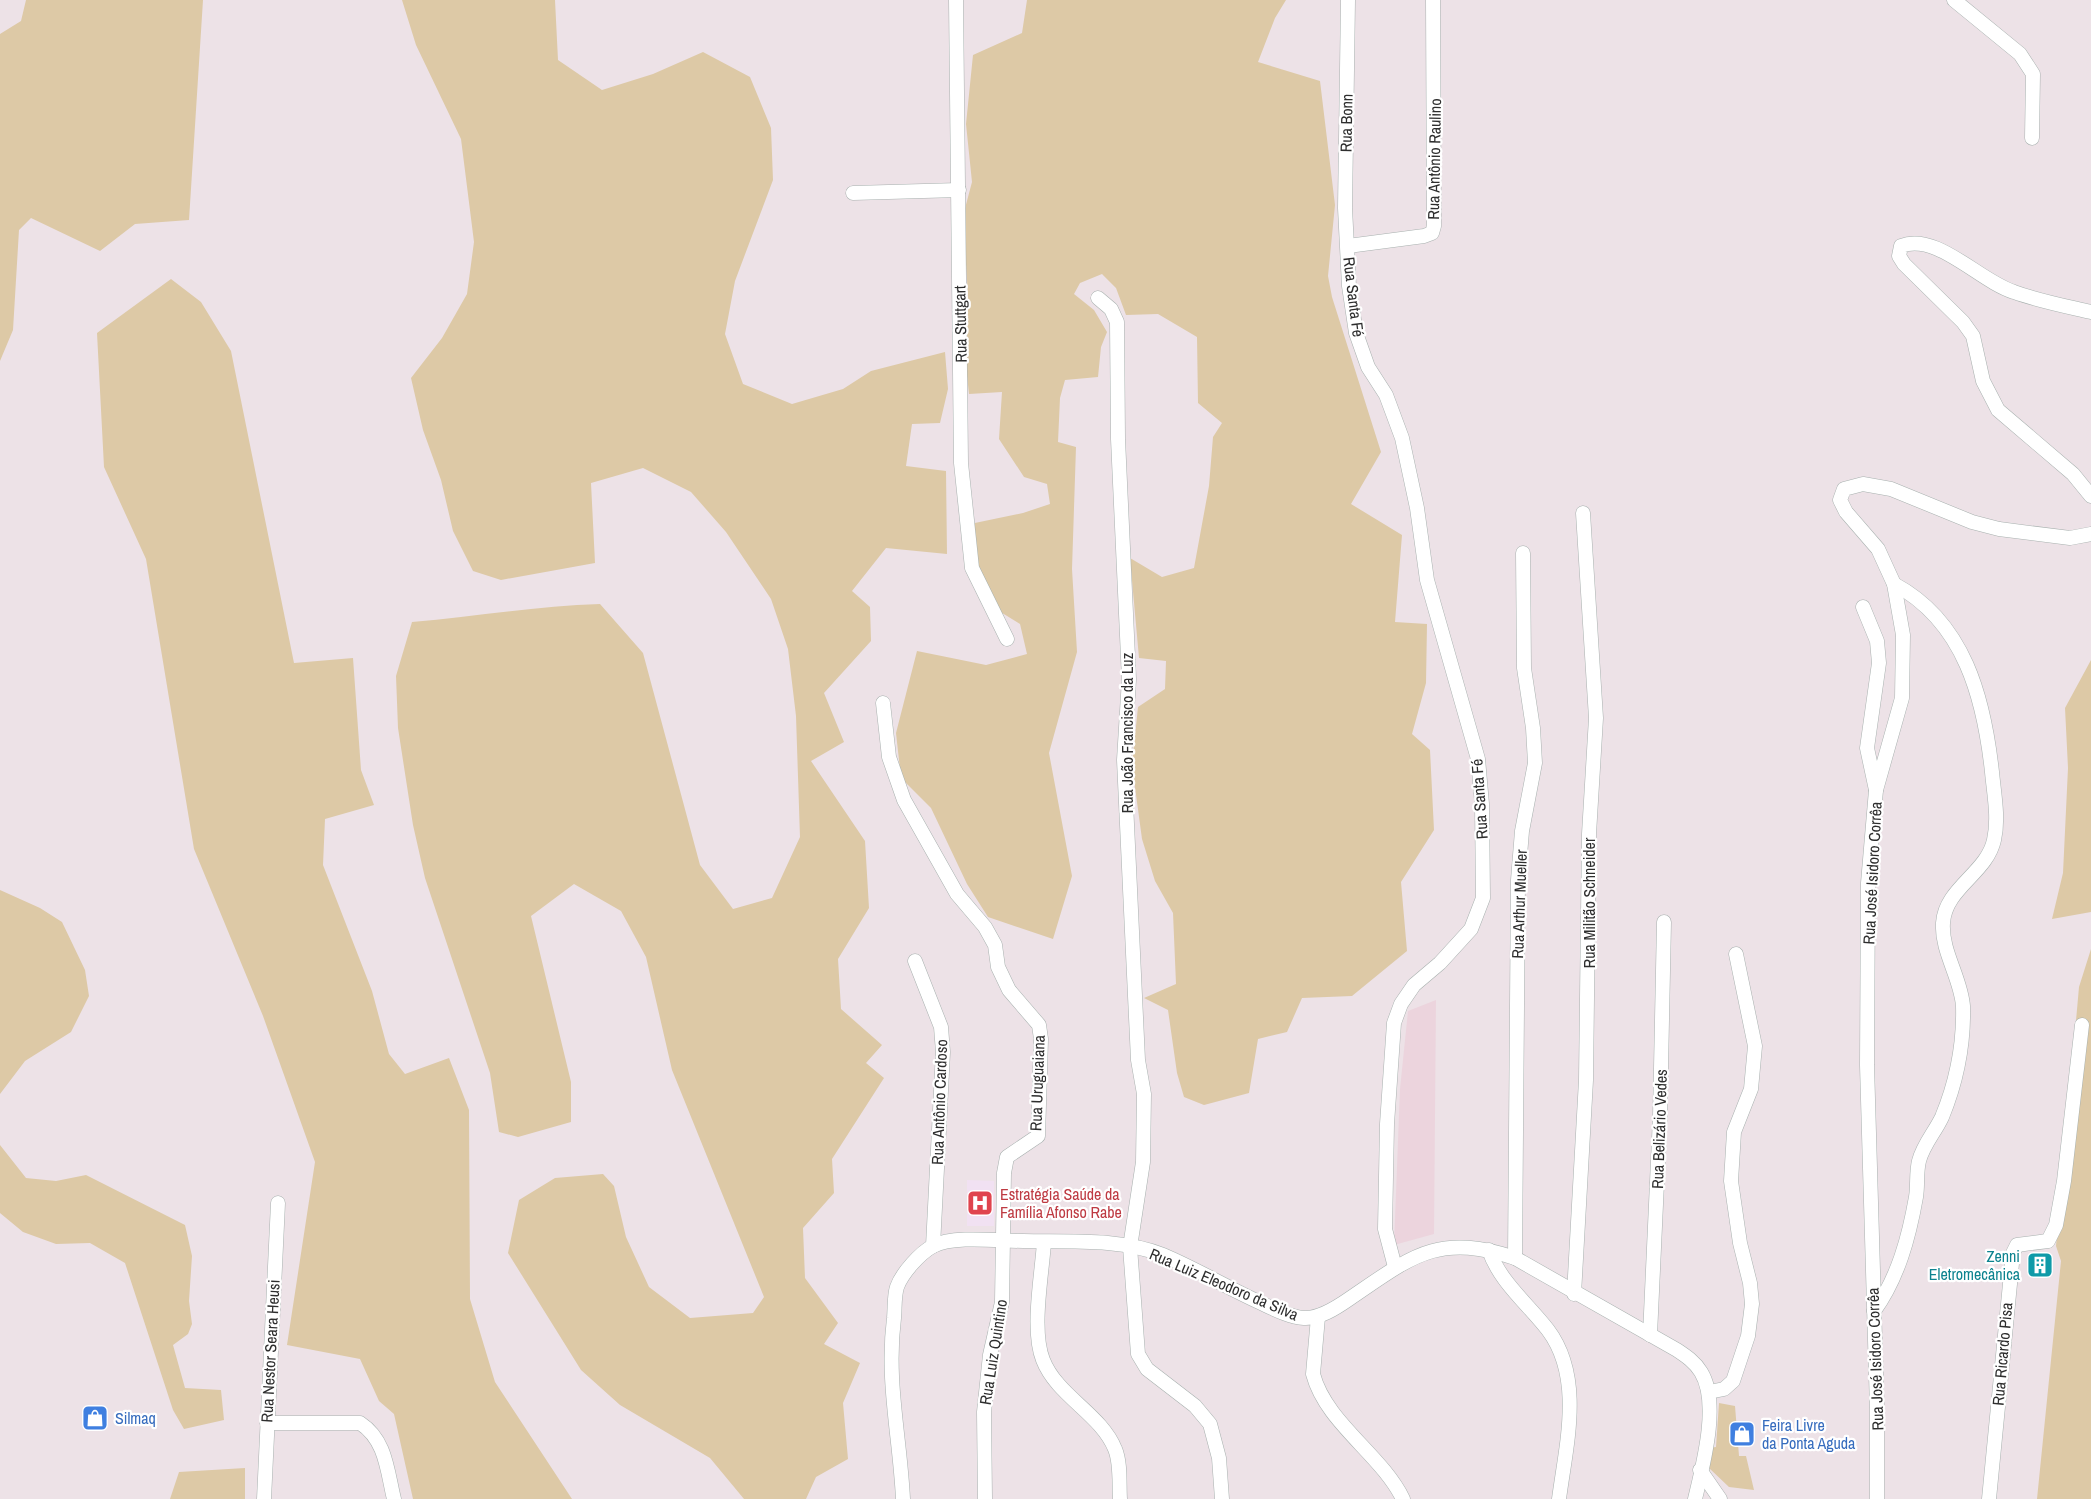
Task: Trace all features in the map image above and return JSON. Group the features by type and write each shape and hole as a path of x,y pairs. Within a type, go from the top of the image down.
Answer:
{"street":[{"name":"Rua Stuttgart","path":"956,0 961,463 972,568 1007,639"},
{"name":"Rua Bonn","path":"1348,0 1345,208 1348,246"},
{"name":"Rua Antônio Raulino","path":"1348,246 1432,233 1434,226 1433,0"},
{"path":"1954,0 2020,54 2033,74 2032,138"},
{"path":"853,193 958,190"},
{"path":"2091,312 2012,292 1935,246 1913,241 1901,246 1899,256 1904,264 1963,322 1973,336 1983,381 1998,410 2073,474 2091,496"},
{"name":"Rua Santa Fé","path":"1348,246 1349,286 1356,333 1368,367 1386,395 1402,438 1418,508 1427,580 1479,759 1482,804 1483,898 1471,929 1440,963 1414,985 1401,1004 1394,1023 1387,1124 1385,1228 1395,1267"},
{"name":"Rua João Francisco da Luz","path":"1098,297 1111,309 1117,322 1118,439 1130,679 1124,760 1138,1060 1144,1094 1143,1162 1130,1247 1138,1354 1147,1369 1196,1406 1210,1424 1220,1458 1222,1499"},
{"name":"Rua José Isidoro Corrêa","path":"1876,1499 1874,1311 1867,1065 1868,883 1876,790 1902,698 1903,635 1894,584 1878,549 1846,513 1840,500 1844,489 1863,484 1891,489 1972,522 2000,529 2070,538 2091,534"},
{"name":"Rua Militão Schneider","path":"1574,1294 1586,1080 1589,834 1596,718 1583,513"},
{"name":"Rua Arthur Mueller","path":"1515,1258 1518,880 1522,831 1535,763 1533,728 1524,668 1523,553"},
{"path":"1874,1311 1891,1288 1916,1195 1919,1160 1942,1117 1960,1055 1963,1005 1957,977 1943,938 1946,906 1988,856 1994,840 1996,805 1985,722 1973,674 1944,626 1913,594 1894,584"},
{"path":"1863,607 1877,641 1879,663 1867,748 1876,790"},
{"name":"Rua Uruguaiana","path":"883,703 889,757 904,800 957,894 985,927 996,945 998,967 1009,990 1039,1025 1038,1136 1007,1157 1004,1173 1004,1241"},
{"name":"Rua Belizário Vedes","path":"1650,1335 1660,1117 1664,922"},
{"path":"1708,1392 1724,1389 1733,1381 1748,1336 1752,1304 1731,1181 1734,1132 1751,1089 1755,1046 1736,954"},
{"name":"Rua Antônio Cardoso","path":"915,962 941,1027 943,1052 933,1246"},
{"name":"Rua Ricardo Pisa","path":"1989,1499 2013,1253 2017,1245 2048,1241 2056,1225 2064,1181 2082,1024"},
{"name":"Rua Nestor Seara Heusi","path":"264,1499 278,1203"},
{"name":"Rua Luiz Eleodoro da Silva","path":"933,1246 947,1242 1004,1241 1130,1247 1162,1255 1280,1311 1300,1318 1317,1317 1341,1304 1395,1267 1438,1248 1462,1247 1489,1250 1515,1258 1691,1360 1702,1373 1708,1392 1710,1410 1695,1499"},
{"name":"Rua Luiz Quintino","path":"985,1499 984,1412 990,1355 1002,1302 1004,1241"},
{"path":"1044,1242 1039,1346 1044,1362 1065,1392 1105,1433 1115,1449 1120,1499"},
{"path":"903,1499 901,1461 891,1402 890,1351 897,1286 913,1264 933,1246"},
{"path":"1489,1250 1494,1265 1550,1332 1564,1356 1570,1389 1559,1499"},
{"path":"1317,1317 1312,1374 1315,1383 1343,1425 1396,1484 1403,1499"},
{"path":"267,1423 360,1423 371,1431 381,1446 394,1499"},
{"path":"1701,1470 1720,1499"}],"shaded area":[{"path":"26,0 203,0 189,220 135,224 100,251 31,218 19,230 13,330 0,361 0,34 21,21"},
{"path":"402,0 555,0 558,60 602,90 653,74 703,52 750,77 771,128 773,180 735,281 725,334 743,384 792,404 843,389 871,371 945,352 948,389 940,423 912,424 906,466 946,471 947,554 886,548 852,591 870,607 871,641 824,693 844,742 811,761 865,841 869,908 838,959 841,1009 882,1045 866,1063 884,1078 832,1159 834,1193 803,1228 805,1278 838,1323 824,1344 860,1363 843,1403 848,1459 816,1477 806,1499 744,1499 710,1458 620,1405 581,1370 508,1253 519,1200 555,1178 603,1174 614,1186 626,1237 649,1287 690,1318 753,1313 764,1297 672,1070 646,957 621,911 574,884 531,916 571,1082 571,1122 518,1137 499,1132 490,1073 425,878 413,825 398,728 396,676 412,622 600,604 643,653 700,865 733,909 772,898 800,837 796,716 788,649 771,599 726,532 691,492 643,468 591,483 595,563 501,580 473,571 453,531 441,480 423,430 411,378 442,338 467,294 474,242 461,139 416,45"},
{"path":"1027,0 1286,0 1275,18 1258,62 1320,81 1335,205 1328,276 1332,297 1381,452 1351,504 1402,535 1395,622 1427,624 1426,683 1412,734 1430,750 1434,830 1401,882 1407,951 1352,996 1302,998 1287,1032 1258,1039 1249,1093 1204,1105 1184,1097 1177,1073 1168,1010 1144,998 1176,984 1173,913 1155,881 1142,839 1132,765 1138,707 1165,689 1166,661 1139,658 1130,558 1162,577 1194,568 1209,486 1213,437 1222,423 1198,403 1197,337 1158,314 1126,315 1116,288 1102,274 1080,283 1074,294 1094,310 1107,332 1101,347 1098,377 1065,380 1060,398 1058,442 1076,447 1072,569 1077,652 1049,753 1072,876 1053,939 988,917 967,884 931,808 901,778 896,733 917,651 986,665 1027,654 1020,624 999,611 976,566 970,524 1023,513 1050,504 1047,484 1024,477 999,439 1002,392 969,394 965,357 968,296 963,216 972,182 966,124 973,55 1022,33"},
{"path":"171,279 201,302 231,351 294,663 353,658 361,770 374,805 325,819 323,865 372,991 389,1054 405,1074 449,1058 469,1110 470,1299 495,1382 572,1499 413,1499 394,1414 379,1401 360,1359 287,1345 315,1162 263,1016 194,849 146,559 104,467 97,333"},
{"path":"2091,660 2091,912 2052,919 2063,873 2068,768 2065,708"},
{"path":"0,890 40,908 62,922 85,970 89,996 71,1032 25,1061 0,1094"},
{"path":"2091,949 2091,1499 2037,1499 2061,1261 2056,1246 2079,987"},
{"path":"1436,1000 1434,1234 1394,1245 1400,1089 1408,1011"},
{"path":"0,1145 26,1178 56,1181 86,1175 185,1225 192,1256 189,1301 192,1324 188,1334 173,1345 185,1388 221,1390 224,1420 184,1429 173,1410 125,1263 90,1243 56,1244 23,1232 0,1213"},
{"name":"Estratégia Saúde da Família Afonso Rabe","path":"967,1180 994,1181 994,1226 967,1226"},
{"path":"1719,1403 1735,1406 1739,1456 1746,1456 1754,1490 1729,1487 1709,1468 1708,1448 1716,1447"},
{"path":"245,1468 245,1499 170,1499 179,1472"}],"place":[{"name":"Estratégia Saúde da Família Afonso Rabe","path":"980,1203"},
{"name":"Zenni Eletromecânica","path":"2040,1265"},
{"name":"Silmaq","path":"95,1418"},
{"name":"Feira Livre da Ponta Aguda","path":"1742,1434"}]}
